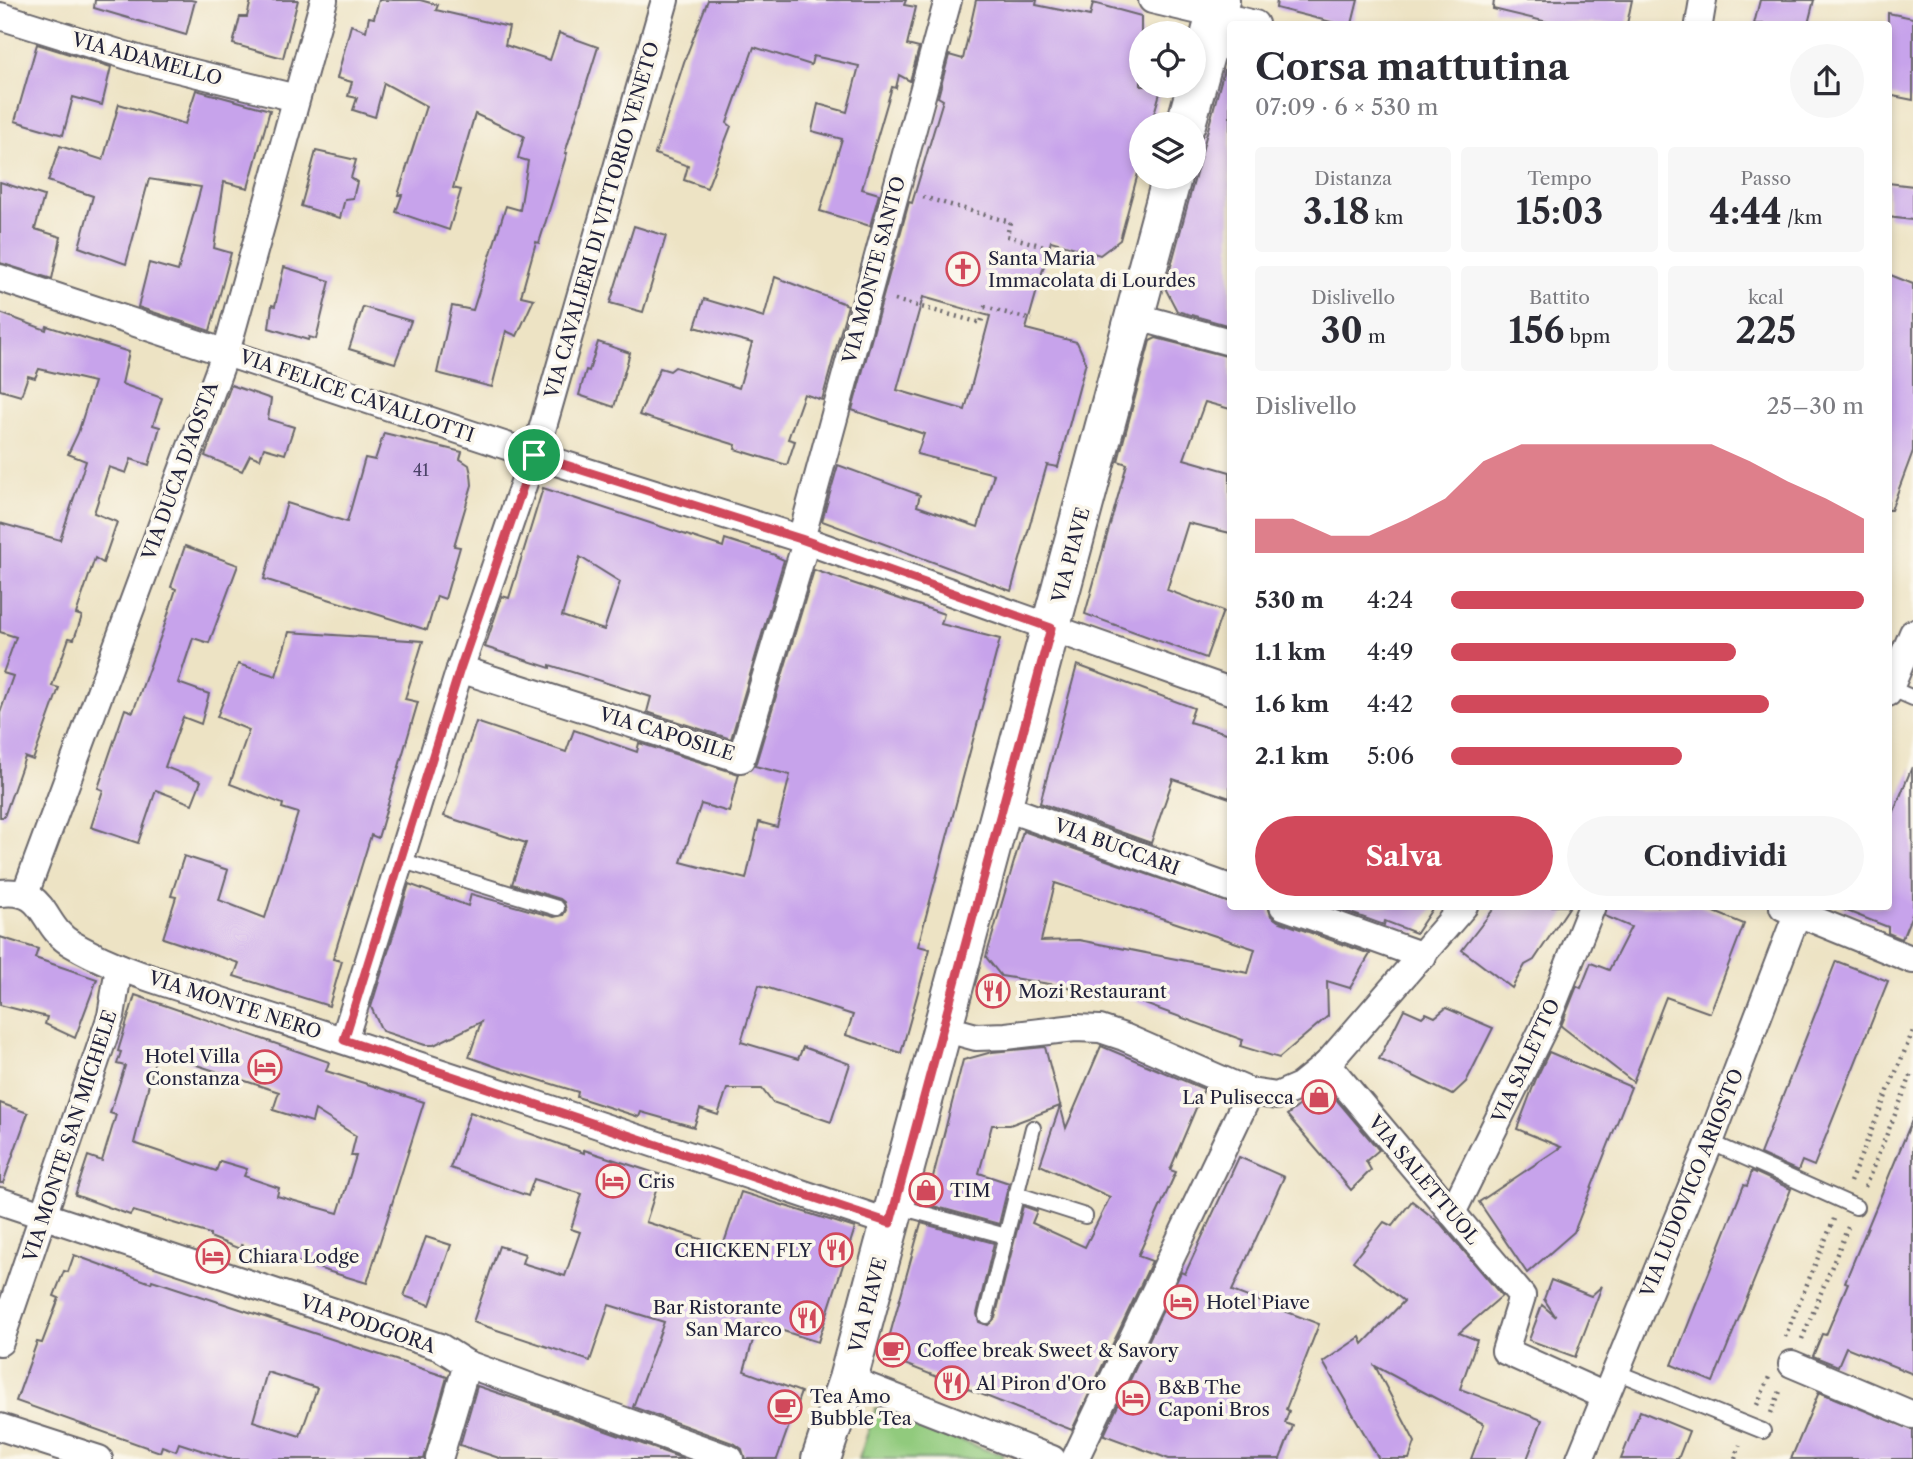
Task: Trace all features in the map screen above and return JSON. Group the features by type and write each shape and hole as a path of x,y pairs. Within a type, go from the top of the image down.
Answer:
{"street":[{"name":"VIA DUCA D'AOSTA","path":"12,893 226,352 324,0"},
{"name":"VIA CAVALIERI DI VITTORIO VENETO","path":"344,1040 460,669 534,455 666,0"},
{"name":"VIA MONTE SANTO","path":"803,541 947,0"},
{"path":"1152,0 1217,8 1248,21"},
{"path":"1700,21 1703,0"},
{"path":"1189,112 1217,8"},
{"name":"VIA ADAMELLO","path":"0,16 141,60 296,98"},
{"name":"VIA PIAVE","path":"821,1459 849,1379 1169,189"},
{"name":"VIA FELICE CAVALLOTTI","path":"0,278 803,541 1227,690"},
{"path":"1135,316 1227,341"},
{"name":"VIA CAPOSILE","path":"460,669 741,759 803,541"},
{"path":"1897,693 1913,633"},
{"name":"VIA BUCCARI","path":"1003,807 1227,887"},
{"name":"VIA MONTE NERO","path":"12,893 37,901 57,933 70,943 119,967 893,1214"},
{"path":"1294,910 1423,956"},
{"path":"943,1028 976,1037 1075,1028 1100,1029 1250,1092 1277,1096 1300,1086 1327,1063 1461,910"},
{"name":"VIA SALETTO","path":"1452,1213 1544,1027 1590,910"},
{"name":"VIA LUDOVICO ARIOSTO","path":"1580,1459 1710,1142 1793,910"},
{"path":"1795,910 1913,960"},
{"name":"VIA MONTE SAN MICHELE","path":"0,1342 111,1016 119,967"},
{"name":"VIA SALETTUOL","path":"1327,1063 1522,1296 1504,1350 1605,1396"},
{"path":"1074,1459 1250,1092"},
{"name":"VIA PODGORA","path":"0,1201 440,1347 467,1364 730,1459"},
{"path":"439,1459 467,1364"},
{"path":"1781,1370 1823,1378 1913,1415"},
{"path":"849,1379 1052,1459"},
{"path":"0,1427 99,1459"}],"lane":[{"path":"400,860 557,908"},
{"path":"986,1317 1033,1128"},
{"path":"1710,1142 1856,1207"},
{"path":"1016,1194 1085,1216"},
{"path":"893,1214 1006,1236"},
{"path":"1616,1372 1763,1431"}],"path":[{"path":"895,190 1010,222 1007,236 1051,248"},
{"path":"868,292 981,323 985,307 1032,320"},
{"path":"1785,1338 1913,1031"},
{"path":"1735,1459 1748,1426 1781,1370 1856,1207 1913,1071"},
{"path":"1763,1431 1781,1370"}],"green space":[{"path":"876,1408 1003,1454 1001,1459 859,1459"}],"building":[{"path":"95,0 195,1 186,35 94,8"},
{"path":"251,0 298,0 283,58 233,44 240,17 247,17"},
{"path":"379,0 420,0 438,5 436,10 509,27 505,45 550,60 559,33 598,47 521,296 534,299 517,336 506,331 492,387 437,373 452,306 473,310 506,206 520,210 528,161 518,158 524,136 475,114 453,188 461,190 449,230 396,212 402,195 398,195 426,106 384,83 375,117 353,110 357,98 348,96 352,82 337,78 351,25 366,31 369,17 374,18"},
{"path":"708,0 906,0 904,5 916,7 907,45 919,48 910,81 899,75 896,88 892,87 862,189 879,194 870,226 820,211 842,139 812,131 818,104 847,112 859,66 813,56 811,65 754,47 727,123 731,126 707,188 684,180 688,166 655,154 684,62"},
{"path":"976,0 1037,0 1036,5 1090,16 1093,3 1141,16 1141,21 1129,21 1129,98 1159,98 1154,112 1129,112 1129,189 1134,189 1120,240 1100,255 1051,241 1026,329 1077,342 1086,362 1058,467 1047,465 1011,591 822,521 838,465 920,495 917,506 978,527 994,474 917,454 924,434 852,410 909,202 912,203 943,100 938,97 949,55 963,59","holes":["923,297 990,316 965,410 897,390"]},
{"path":"1277,0 1358,0 1353,21 1327,21 1276,8"},
{"path":"1494,0 1632,0 1628,21 1543,21 1493,9"},
{"path":"1760,0 1814,0 1809,21 1755,21"},
{"path":"1888,13 1913,18 1913,100 1892,96 1892,21 1888,21"},
{"path":"37,44 111,67 102,105 73,97 63,135 15,121"},
{"path":"1224,70 1227,70 1227,325 1177,311 1165,288 1192,189 1206,189 1206,137"},
{"path":"196,90 270,110 248,188 224,182 214,248 231,253 210,331 138,307 149,263 178,271 201,187 149,179 126,264 79,247 93,196 48,181 60,146 103,160 119,104 185,124"},
{"path":"316,151 356,160 351,178 357,182 353,198 345,199 340,218 301,206"},
{"path":"0,182 44,196 35,229 61,237 52,279 0,263"},
{"path":"1892,183 1913,186 1913,220 1892,217"},
{"path":"634,226 666,236 643,312 610,303"},
{"path":"284,267 330,281 316,339 309,337 308,340 269,328 272,305 275,306"},
{"path":"1892,276 1913,284 1913,451 1892,507"},
{"path":"775,277 848,305 822,400 804,394 788,439 795,441 787,465 735,449 736,445 639,415 660,368 670,371 675,367 739,388 752,343 695,327 704,299 764,317"},
{"path":"363,307 411,321 395,363 349,349"},
{"path":"0,313 46,330 47,326 129,352 122,384 162,398 153,425 160,427 149,465 131,459 126,473 109,467 94,513 117,522 103,563 95,558 76,614 82,616 74,639 69,638 52,686 59,688 33,760 25,757 4,817 0,817 0,713 13,676 3,673 16,637 0,632 0,523 60,540 86,461 68,454 78,433 94,382 39,369 35,378 28,376 21,396 0,390"},
{"path":"1156,338 1227,356 1227,408 1205,402 1184,459 1227,471 1227,532 1188,523 1167,590 1223,611 1206,658 1085,614 1127,464 1118,461 1150,341"},
{"path":"598,342 630,353 614,407 579,395"},
{"path":"231,385 271,399 268,419 294,427 285,454 264,448 260,459 250,455 242,471 205,456"},
{"path":"384,433 462,452 460,459 469,465 471,474 472,485 454,546 460,547 445,599 437,596 427,630 264,579 287,503 347,522 365,458 375,460"},
{"path":"543,488 723,547 725,539 784,560 731,739 647,712 651,697 485,647 502,596 509,598","holes":["580,557 620,582 604,630 562,616"]},
{"path":"185,546 238,565 209,643 193,638 178,683 209,694 201,724 183,717 165,767 201,781 192,804 156,790 138,843 91,827 103,790 98,788 125,709 133,712 163,630 176,589 171,587"},
{"path":"814,570 944,614 941,624 1000,639 918,946 930,949 901,1053 846,1035 853,1015 759,985 741,1042 798,1059 803,1047 850,1064 831,1122 772,1102 762,1089 727,1089 718,1115 700,1109 694,1127 641,1112 639,1117 577,1097 578,1092 469,1057 481,1022 434,1045 425,1045 382,1031 371,1007 409,884 468,906 471,894 554,917 563,915 566,910 560,899 512,884 526,843 444,816 476,722 566,752 574,730 637,752 639,743 739,774 729,812 701,804 681,862 746,879 759,822 777,827 790,775 755,766"},
{"path":"289,632 423,641 405,699 418,702 378,838 371,835 333,959 342,961 329,1006 234,976 239,963 163,938 176,897 171,896 184,856 228,870 219,900 265,918 298,813 282,808 283,804 230,784 249,730 217,717 238,664 276,676"},
{"path":"1077,665 1194,708 1189,722 1227,733 1227,797 1173,779 1151,843 1040,803"},
{"path":"1912,767 1913,912 1902,939 1888,933 1888,927 1844,910 1892,910 1892,816"},
{"path":"1023,831 1227,902 1227,910 1269,910 1271,916 1278,921 1370,954 1350,988 1327,981 1328,1016 1279,1058 1240,1046 1243,1040 1123,996 1001,976 986,957","holes":["1055,883 1255,949 1248,973 1079,940 1041,941"]},
{"path":"1342,910 1431,910 1416,933 1385,921 1384,925"},
{"path":"1493,910 1567,910 1534,960 1525,965 1512,988 1462,950"},
{"path":"1606,910 1710,910 1744,924 1710,1013 1666,997 1633,1082 1561,1026 1577,986 1581,988 1591,963 1609,970 1631,927 1605,916"},
{"path":"0,937 38,949 35,958 97,979 75,1038 45,1024 47,1017 0,1005"},
{"path":"1836,961 1888,981 1814,1166 1802,1161 1798,1171 1760,1154"},
{"path":"135,995 329,1062 326,1071 424,1102 367,1283 241,1245 240,1249 210,1237 210,1234 133,1211 130,1215 75,1195 88,1156 102,1161 116,1115 110,1113 125,1066 117,1064 121,1052 118,1051","holes":["157,1052 279,1092 273,1110 312,1122 315,1110 356,1136 351,1156 356,1156 338,1213 277,1196 279,1188 244,1176 247,1169 220,1161 216,1171 134,1143"]},
{"path":"1446,1008 1493,1028 1466,1082 1452,1095 1379,1059 1404,1009 1422,1017 1426,1013 1435,1017"},
{"path":"1101,1046 1204,1089 1170,1170 1176,1172 1138,1256 1152,1261 1072,1430 884,1356 921,1223 994,1243 977,1314 979,1322 988,1325 995,1318 1023,1206 1037,1211 1032,1223 1085,1247 1110,1197 1040,1165 1060,1106 1010,1125 992,1125 979,1173 1009,1183 999,1224 926,1204 963,1060 992,1052 1045,1047 1066,1128"},
{"path":"1549,1052 1631,1087 1574,1232 1527,1273 1479,1202 1561,1147 1517,1129"},
{"path":"1325,1086 1379,1150 1366,1161 1371,1170 1351,1190 1287,1115"},
{"path":"0,1103 28,1113 3,1183 0,1183"},
{"path":"470,1112 584,1153 584,1150 661,1175 646,1222 723,1246 741,1192 855,1228 818,1342 758,1323 744,1371 801,1392 777,1459 745,1459 742,1449 735,1444 633,1407 664,1322 609,1305 590,1361 473,1322 499,1246 525,1254 522,1263 565,1276 580,1232 571,1229 582,1194 534,1179 528,1196 450,1168"},
{"path":"1913,1118 1913,1374 1846,1347 1838,1366 1813,1356 1822,1334 1826,1335 1848,1283 1845,1282"},
{"path":"1239,1157 1284,1177 1232,1291 1319,1324 1286,1409 1289,1411 1285,1423 1293,1426 1280,1459 1169,1459 1104,1435 1181,1272 1185,1274"},
{"path":"1752,1171 1791,1189 1713,1382 1672,1365"},
{"path":"1412,1201 1441,1224 1502,1296 1459,1333 1477,1340 1460,1389 1542,1420 1527,1459 1471,1459 1484,1424 1375,1366 1415,1442 1409,1459 1379,1459 1323,1362 1360,1337 1363,1344 1404,1301 1353,1261 1384,1222 1392,1226"},
{"path":"426,1237 451,1245 430,1305 404,1296"},
{"path":"74,1255 151,1283 152,1280 447,1377 424,1459 228,1459 179,1443 176,1451 162,1446 160,1452 16,1401 37,1342 42,1343 59,1298 54,1296 64,1271 68,1272","holes":["267,1372 317,1388 300,1436 253,1421"]},
{"path":"1551,1280 1591,1296 1602,1286 1575,1357 1529,1340 1542,1305 1556,1317 1544,1299"},
{"path":"477,1386 684,1459 502,1459 460,1445"},
{"path":"1819,1392 1913,1430 1913,1459 1791,1459"},
{"path":"1640,1411 1689,1431 1678,1459 1621,1459"}],"place":[{"name":"Santa Maria Immacolata di Lourdes","path":"963,269"},
{"name":"Mozi Restaurant","path":"993,991"},
{"name":"Hotel Villa Constanza","path":"265,1067"},
{"name":"La Pulisecca","path":"1319,1097"},
{"name":"Cris","path":"613,1181"},
{"name":"TIM","path":"926,1190"},
{"name":"CHICKEN FLY","path":"836,1250"},
{"name":"Chiara Lodge","path":"213,1256"},
{"name":"Hotel Piave","path":"1181,1302"},
{"name":"Bar Ristorante San Marco","path":"807,1318"},
{"name":"Coffee break Sweet & Savory","path":"893,1350"},
{"name":"Al Piron d'Oro","path":"952,1383"},
{"name":"B&B The Caponi Bros","path":"1133,1398"},
{"name":"Tea Amo Bubble Tea","path":"785,1407"}],"route":[{"path":"534,455 801,539 1051,628 890,1223 344,1040 460,669 534,455"}]}
